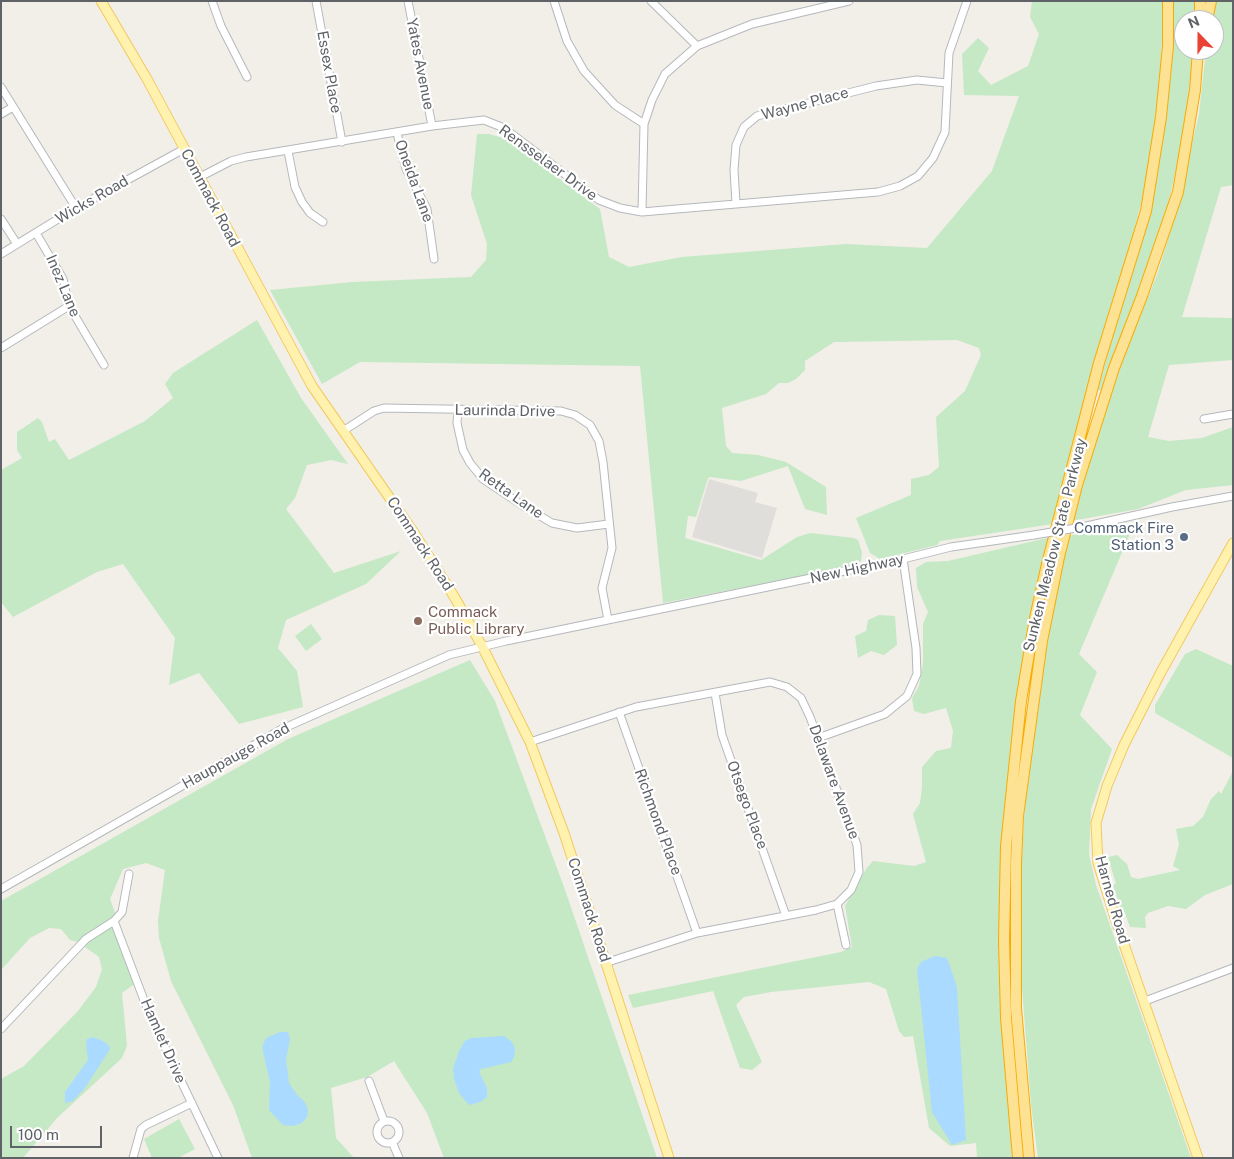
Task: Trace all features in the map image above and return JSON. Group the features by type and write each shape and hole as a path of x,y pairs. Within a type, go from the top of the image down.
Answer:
{"highway":[{"name":"Sunken Meadow State Parkway","path":"1017,1157 1006,1018 1004,940 1007,837 1021,700 1035,618 1047,564 1099,363 1146,211 1161,117 1168,46 1168,1"},
{"name":"Sunken Meadow State Parkway","path":"1029,1157 1016,1008 1016,864 1018,816 1042,640 1059,557 1077,485 1114,368 1142,296 1178,192 1197,60"},
{"path":"1196,72 1200,60"}],"main road":[{"name":"Commack Road","path":"101,1 200,177 312,386 414,533 482,646 530,742 564,833 669,1156"},
{"name":"Harned Road","path":"1198,1158 1116,921 1098,862 1096,823 1107,786 1124,744 1161,672 1233,543"}],"street":[{"path":"212,1 221,26 247,77"},
{"name":"Essex Place","path":"316,1 342,142"},
{"name":"Yates Avenue","path":"408,1 432,126"},
{"path":"554,1 567,40 584,71 615,105 644,124"},
{"path":"651,1 697,46"},
{"path":"642,212 644,124 664,74 697,46 752,24 849,1"},
{"name":"Rensselaer Drive","path":"200,177 231,161 432,126 484,120 504,128 599,200 620,208 642,212 878,192 900,186 918,176 933,158 945,132 948,53 966,1"},
{"name":"Wayne Place","path":"736,204 734,170 736,145 744,127 757,116 876,86 917,80 946,83"},
{"path":"1,87 76,208"},
{"path":"1,114 13,106"},
{"name":"Oneida Lane","path":"397,133 406,170 427,209 434,259"},
{"name":"Wicks Road","path":"1,254 76,208 184,149"},
{"path":"288,150 295,187 302,202 310,213 323,222"},
{"path":"1,219 17,244"},
{"name":"Inez Lane","path":"36,233 63,279 69,306 104,365"},
{"path":"1,348 69,306"},
{"name":"Laurinda Drive","path":"343,431 374,411 384,408 561,411 575,415 590,425 599,441 603,462 612,548 602,588 608,620"},
{"name":"Retta Lane","path":"458,410 457,423 463,450 470,463 483,479 552,523 577,528 609,524"},
{"path":"1204,419 1233,414"},
{"name":"New Highway","path":"482,646 903,559 951,547 1082,528 1172,507 1233,496"},
{"path":"818,738 885,714 907,696 917,674 903,559"},
{"name":"Hauppauge Road","path":"1,888 282,729 449,655 482,646"},
{"name":"Delaware Avenue","path":"530,742 619,712 770,682 787,687 801,698 818,738 857,845 860,872 851,890 837,904"},
{"name":"Otsego Place","path":"715,693 722,735 786,916"},
{"name":"Richmond Place","path":"619,712 697,933"},
{"path":"1,1029 86,939 114,921 123,909 129,874"},
{"path":"606,963 697,933 816,910 837,904 846,945"},
{"name":"Hamlet Drive","path":"114,921 150,1016 218,1158"},
{"path":"1145,1001 1233,968"},
{"path":"369,1081 384,1121"},
{"path":"133,1158 137,1136 146,1125 192,1103"},
{"path":"384,1121 392,1121 399,1128 400,1134 392,1144 383,1143 378,1136 378,1128 384,1121"},
{"path":"392,1144 399,1158"}],"shaded area":[{"path":"709,479 758,493 755,502 777,508 762,558 692,537"}],"green space":[{"path":"1032,1 1164,1 1159,95 1146,186 1060,500 1055,510 1053,524 940,541 937,545 880,559 870,553 856,518 911,495 911,479 929,475 939,467 936,417 965,391 981,355 979,348 957,340 834,342 805,361 805,370 796,379 788,383 779,383 766,394 722,408 726,446 732,453 758,455 786,462 826,487 827,515 805,509 788,466 741,481 710,477 708,478 696,517 688,516 685,538 761,560 797,537 810,533 854,538 858,540 862,552 861,561 853,566 663,603 640,366 360,362 322,384 270,290 352,282 471,277 486,260 487,244 471,195 477,134 489,134 506,139 600,209 609,257 629,267 682,257 846,244 927,248 992,171 1019,96 964,95 962,54 978,38 989,48 978,71 991,85 1028,66 1039,34 1030,17"},
{"path":"1172,1 1196,1 1196,10 1174,10 1174,60 1193,60 1182,143 1167,210 1103,391 1098,390 1149,205 1162,142 1169,77"},
{"path":"1213,1 1233,1 1233,185 1221,187 1182,317 1233,318 1233,360 1169,365 1148,437 1169,441 1202,438 1233,427 1233,485 1186,490 1138,509 1071,521 1103,410 1158,272 1174,220 1199,114 1205,60 1224,60 1224,10 1211,10"},
{"path":"257,320 301,398 348,464 331,460 307,465 295,498 286,509 334,573 401,551 366,584 286,620 278,648 297,671 303,707 239,724 199,673 169,685 175,638 123,564 97,572 13,617 1,602 1,470 22,458 17,450 17,432 38,418 42,422 49,442 55,439 69,460 145,421 173,398 165,384 173,373"},
{"path":"1134,524 1079,654 1097,672 1080,715 1112,749 1091,809 1089,854 1096,885 1191,1158 1038,1158 1031,1105 1022,987 1019,915 1025,800 1037,701 1067,536"},
{"path":"1047,538 1050,539 1014,732 1000,990 1012,1158 977,1158 976,1143 950,1146 929,1128 913,1036 904,1037 899,1031 886,989 869,982 771,992 744,997 736,1005 762,1062 752,1070 740,1068 713,991 633,1008 628,995 841,952 852,947 845,906 866,869 873,861 914,866 926,862 913,814 920,803 922,767 936,751 951,748 953,731 946,708 924,714 914,711 912,698 919,686 923,663 923,624 928,612 917,587 916,568 926,562 948,561"},
{"path":"879,615 895,616 897,645 884,655 871,651 858,658 855,636 866,631 868,620"},
{"path":"311,624 322,639 306,651 295,636"},
{"path":"1196,649 1233,666 1233,758 1155,713 1155,705 1185,654"},
{"path":"470,660 495,701 564,887 657,1158 444,1158 427,1113 394,1061 367,1077 331,1088 336,1138 354,1158 252,1158 233,1105 171,981 159,938 158,921 165,870 146,863 123,869 110,899 140,980 122,993 127,1046 122,1058 57,1118 23,1158 1,1158 1,1079 24,1066 78,1011 96,987 102,969 99,957 78,942 70,940 61,929 49,928 30,938 1,970 1,901 288,739"},
{"path":"1233,771 1233,884 1205,895 1186,909 1168,906 1148,913 1145,917 1146,928 1130,927 1125,913 1122,913 1113,885 1116,884 1108,857 1117,855 1127,864 1131,877 1138,879 1180,870 1173,866 1179,845 1176,829 1193,826 1203,817 1211,799 1219,791 1221,794"},
{"path":"179,1119 195,1149 178,1158 152,1158 144,1139"}],"water":[{"path":"935,956 947,958 957,987 966,1140 952,1145 932,1112 917,969 921,962"},
{"path":"280,1032 288,1032 290,1039 286,1060 289,1083 305,1102 308,1110 307,1117 302,1123 293,1126 283,1125 269,1110 270,1082 262,1047 266,1038"},
{"path":"504,1036 512,1042 515,1049 514,1057 511,1062 481,1069 479,1072 487,1088 487,1097 480,1102 469,1105 459,1093 454,1079 453,1069 459,1051 465,1041 471,1038"},
{"path":"93,1037 105,1042 110,1047 109,1051 84,1089 73,1101 65,1103 65,1092 88,1060 87,1039"}],"place":[{"name":"Commack Fire Station 3","path":"1184,537"},
{"name":"Commack Public Library","path":"418,621"}]}
